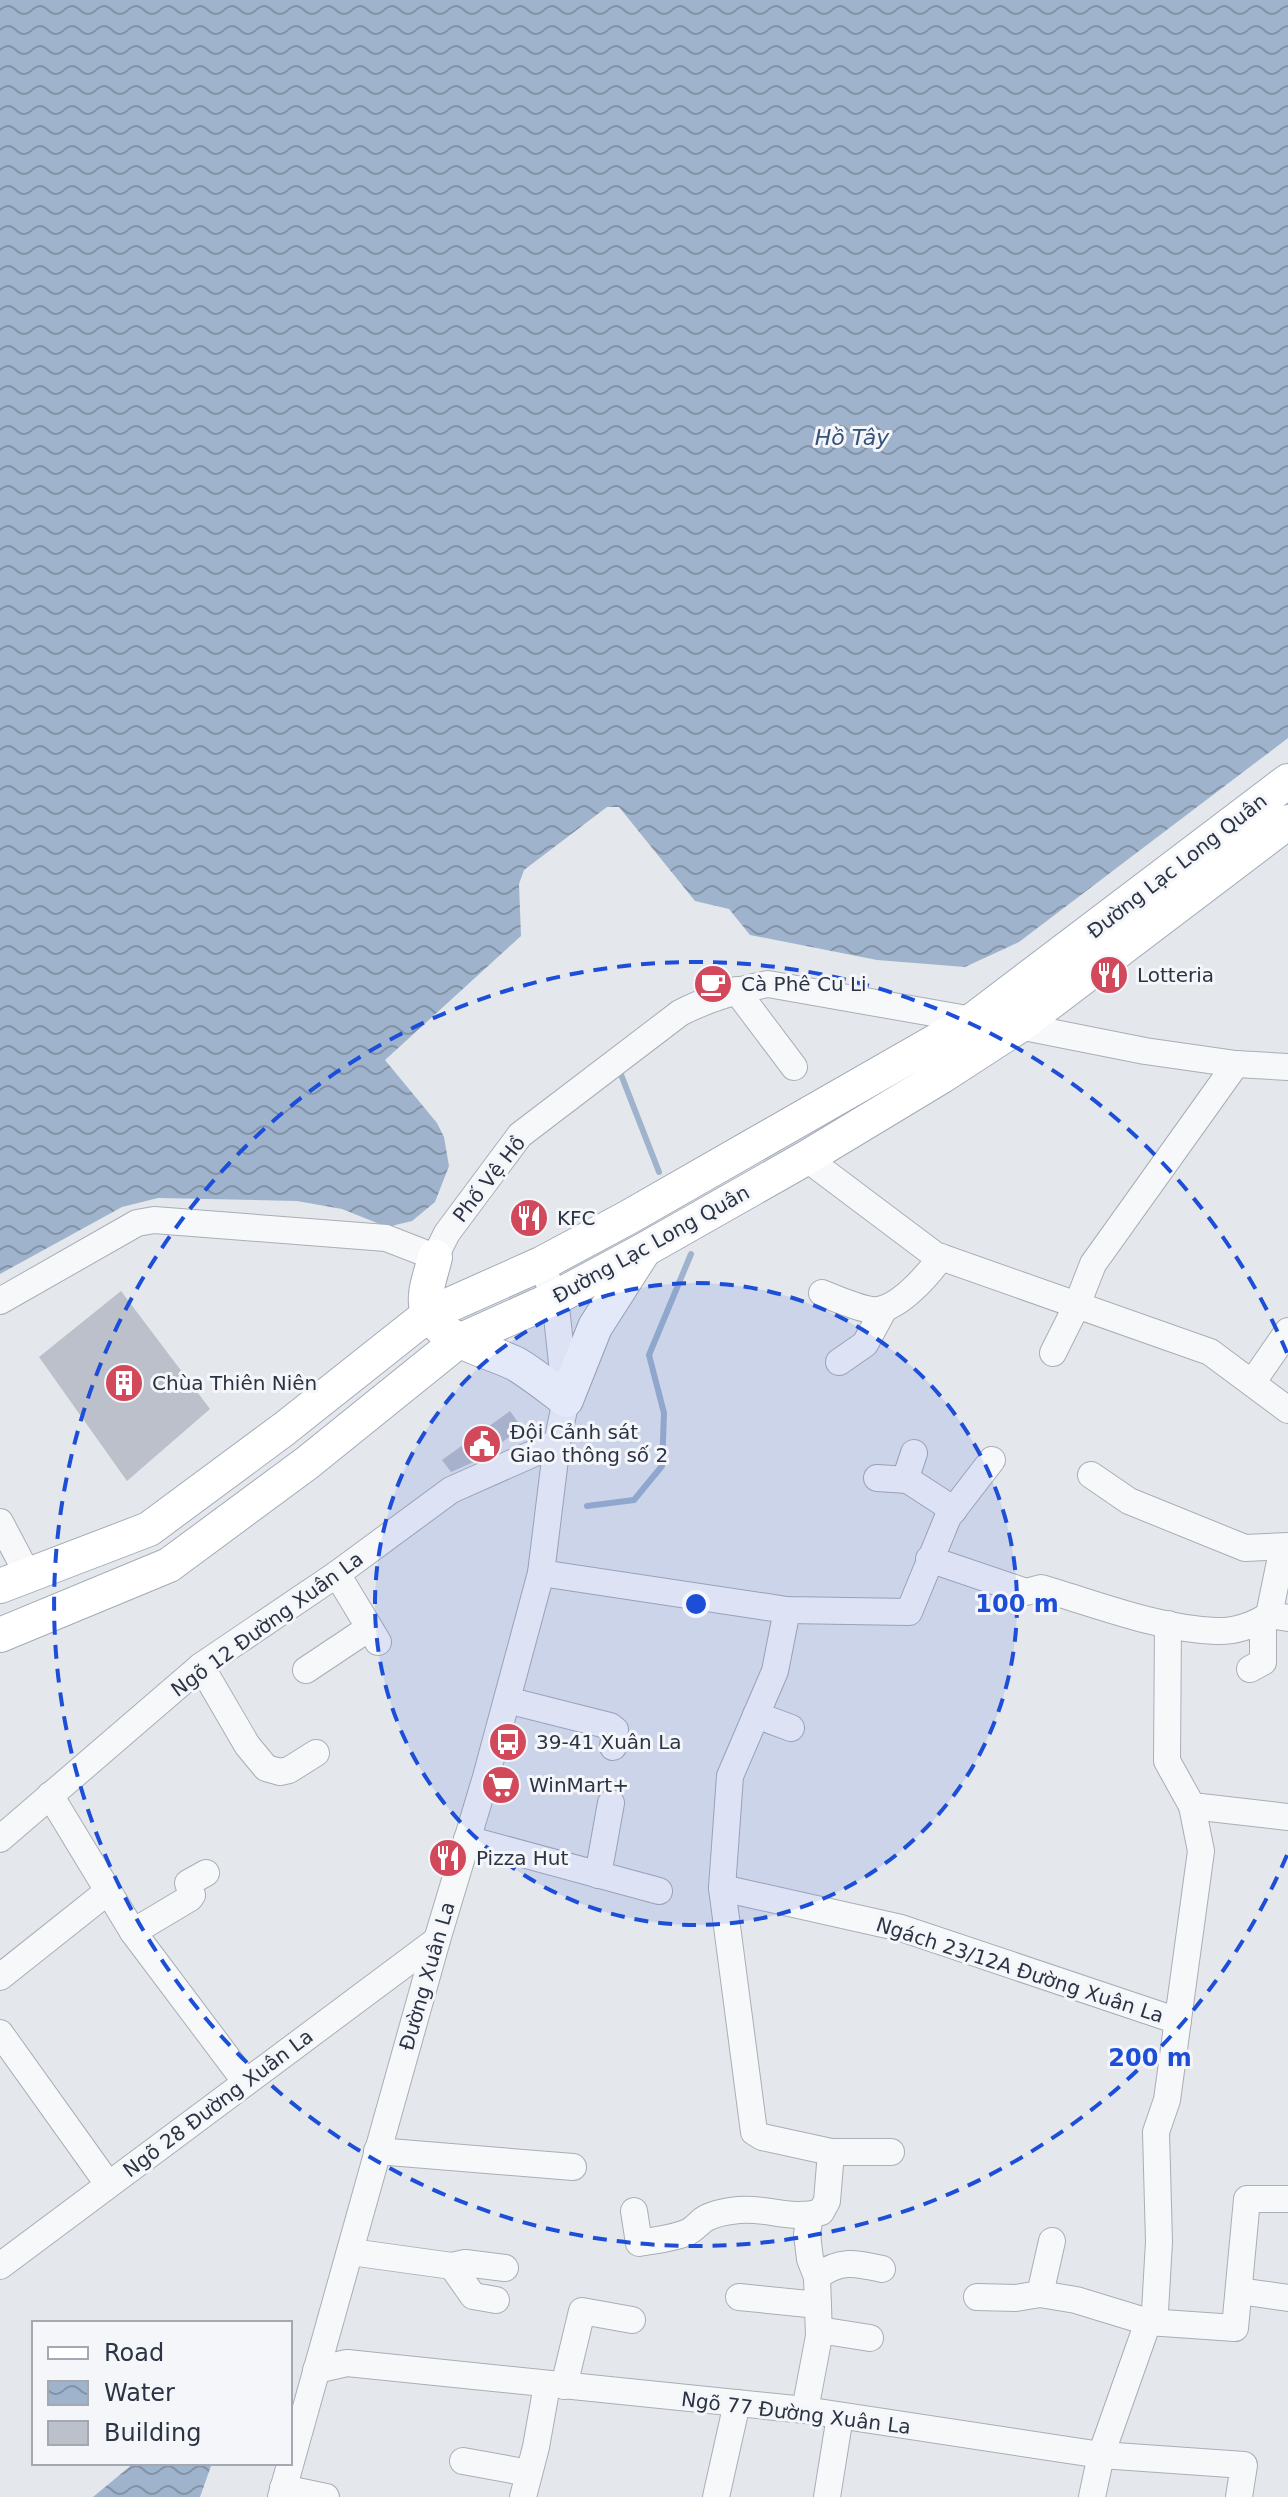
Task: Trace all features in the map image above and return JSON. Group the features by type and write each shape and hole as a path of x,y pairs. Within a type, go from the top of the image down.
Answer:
{"main road":[{"name":"Đường Lạc Long Quân","path":"14,1581 149,1529 284,1429 429,1314 541,1264 627,1218 973,1020 1288,781"},
{"name":"Đường Lạc Long Quân","path":"0,1635 169,1565 307,1463 457,1342 555,1298 644,1250 806,1158 1019,1026 1288,822"},
{"path":"435,1257 426,1302 429,1314 457,1342 518,1366 566,1400 604,1310 644,1250"}],"street":[{"name":"Phố Vệ Hồ","path":"435,1257 447,1233 520,1135 680,1013 736,990 768,984 1019,1026 1140,1061 1288,1067"},
{"path":"736,990 794,1067"},
{"path":"1053,1353 1093,1264 1236,1064"},
{"path":"806,1158 941,1257 1210,1352 1288,1410"},
{"path":"0,1301 137,1223 154,1220 386,1238 435,1257"},
{"path":"839,1362 865,1344 884,1309 928,1276 941,1257"},
{"name":"Đường Xuân La","path":"292,2456 541,1573 557,1443 566,1400 555,1298 541,1264"},
{"path":"822,1293 871,1310 884,1309"},
{"path":"1252,1383 1288,1331"},
{"name":"Ngõ 12 Đường Xuân La","path":"0,1839 201,1666 337,1574 451,1490 557,1443"},
{"path":"905,1480 914,1453"},
{"path":"541,1573 787,1610 909,1612 929,1559 954,1510 992,1460"},
{"path":"1091,1475 1129,1501 1245,1548 1286,1546 1263,1662 1250,1669"},
{"path":"877,1478 905,1480 954,1510"},
{"path":"0,1522 14,1581"},
{"path":"929,1559 1026,1592 1041,1588 1168,1624 1219,1632 1273,1617"},
{"path":"306,1670 373,1635 337,1574"},
{"path":"787,1610 775,1671 730,1776 722,1888 754,2132 762,2137 831,2152 891,2152"},
{"path":"1092,2497 1101,2455 1148,2322 1155,2311 1159,2242 1156,2132 1167,2100 1201,1851 1192,1806 1167,1761 1168,1624"},
{"path":"201,1666 247,1745 266,1768 280,1772 289,1770 316,1753"},
{"path":"507,1700 610,1726 615,1730 613,1747"},
{"path":"756,1715 791,1728"},
{"path":"50,1795 133,1932 245,2081"},
{"path":"598,1875 611,1803"},
{"path":"1192,1806 1288,1817"},
{"path":"467,1839 659,1891"},
{"path":"133,1932 190,1898 188,1883 206,1873"},
{"name":"Ngách 23/12A Đường Xuân La","path":"722,1888 901,1928 1178,2021"},
{"path":"0,1977 107,1892"},
{"name":"Ngõ 28 Đường Xuân La","path":"0,2266 437,1940"},
{"path":"0,2033 8,2064 108,2184"},
{"path":"377,2151 573,2167"},
{"path":"634,2211 639,2243 676,2236 691,2231 705,2218 742,2209 777,2215 821,2212 827,2201 831,2152"},
{"path":"977,2297 1016,2298 1040,2294 1076,2300 1148,2322 1235,2328 1247,2199 1288,2199"},
{"path":"805,2410 818,2318 817,2277 810,2259 807,2234 810,2215"},
{"path":"1040,2294 1052,2241"},
{"path":"351,2252 452,2266 465,2263 505,2268"},
{"path":"817,2277 828,2268 846,2263 882,2269"},
{"path":"452,2266 473,2296 496,2300"},
{"path":"1239,2291 1288,2298"},
{"path":"739,2297 818,2318 870,2338"},
{"path":"463,2461 526,2485 582,2311 632,2320"},
{"name":"Ngõ 77 Đường Xuân La","path":"316,2370 347,2363 805,2410 1101,2455 1244,2465 1239,2497"},
{"path":"716,2497 737,2403"},
{"path":"827,2497 840,2416"},
{"name":"Đường Xuân La","path":"282,2492 290,2465"},
{"path":"282,2492 326,2497"}],"water":[{"name":"Hồ Tây","path":"0,0 1288,0 1288,738 1019,942 965,967 877,960 750,935 729,909 695,901 619,807 607,807 524,870 519,884 521,936 385,1060 437,1123 444,1137 449,1166 435,1202 412,1221 387,1227 342,1209 297,1201 158,1198 122,1207 0,1274"},
{"path":"132,2465 211,2466 200,2497 93,2497"}],"building":[{"name":"Chùa Thiên Niên","path":"121,1291 210,1409 127,1481 39,1357"},
{"name":"Đội Cảnh sát Giao thông số 2","path":"510,1411 522,1428 474,1462 451,1472 442,1460"}],"waterway":[{"path":"620,1072 659,1172"},
{"path":"587,1506 634,1500 662,1466 664,1413 649,1355 691,1254"}],"place":[{"name":"Lotteria","path":"1109,975"},
{"name":"Cà Phê Cu Li","path":"713,984"},
{"name":"KFC","path":"529,1218"},
{"name":"Chùa Thiên Niên","path":"124,1383"},
{"name":"Đội Cảnh sát Giao thông số 2","path":"482,1444"},
{"name":"39-41 Xuân La","path":"508,1742"},
{"name":"WinMart+","path":"501,1785"},
{"name":"Pizza Hut","path":"448,1858"}]}
